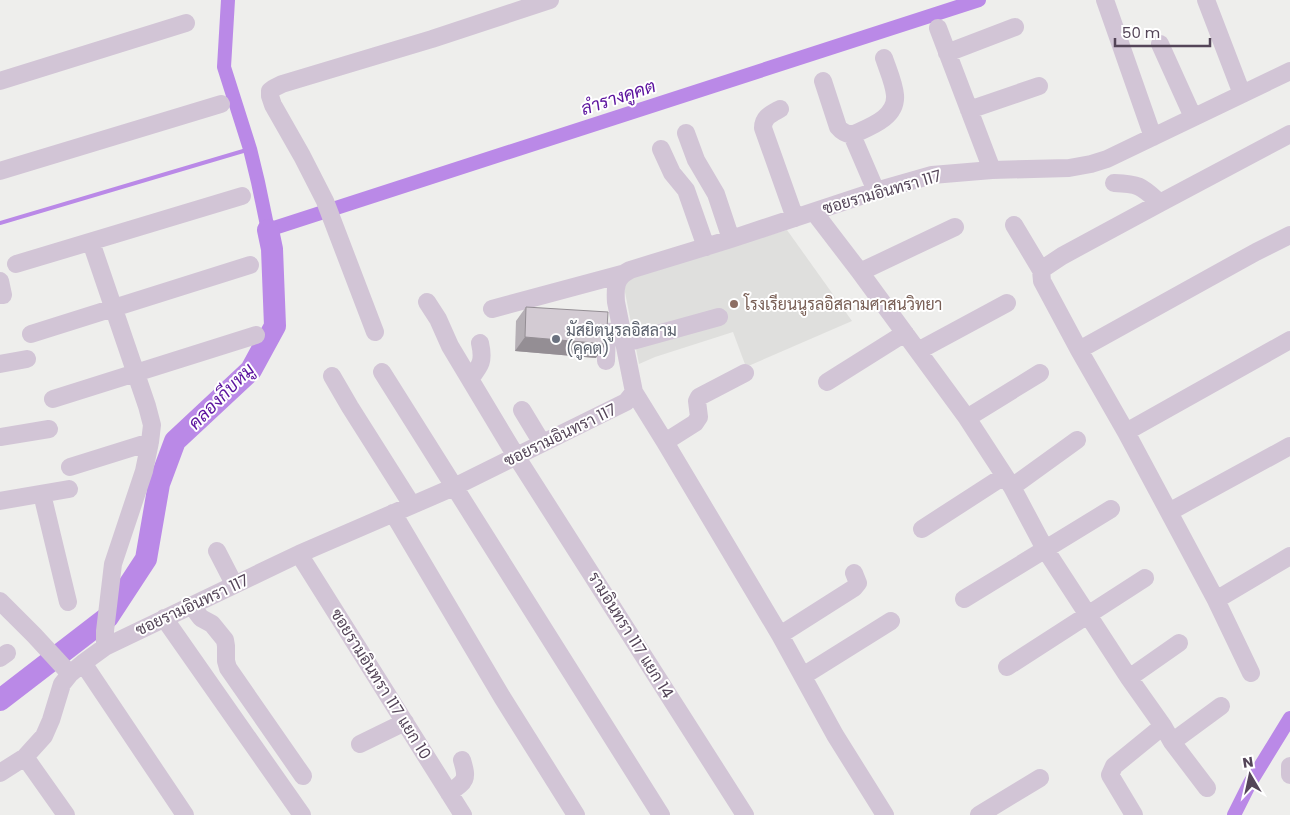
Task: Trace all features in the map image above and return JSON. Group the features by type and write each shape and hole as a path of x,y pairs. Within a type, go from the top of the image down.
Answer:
{"street":[{"path":"375,332 325,201 273,104 270,92 282,84 550,0"},
{"path":"1105,0 1153,138"},
{"path":"1206,0 1242,94"},
{"path":"0,81 186,23"},
{"path":"948,53 1015,27"},
{"path":"938,28 992,170"},
{"path":"1160,44 1193,117"},
{"path":"823,81 838,127 846,134 852,135 875,124 887,116 893,109 895,94 884,58"},
{"name":"ซอยรามอินทรา 117","path":"0,773 25,757 44,736 52,720 62,684 71,666 105,639 164,618 300,554 454,487 626,402 634,392 616,302 617,283 622,274 932,175 992,170 1069,168 1091,164 1107,159 1153,138 1290,71"},
{"path":"969,110 1039,86"},
{"path":"0,171 221,104"},
{"path":"780,109 766,118 763,122 763,128 795,218"},
{"path":"686,133 696,160 716,194 731,239"},
{"path":"1041,270 1062,256 1290,134"},
{"path":"852,135 876,192"},
{"path":"661,149 672,174 686,190 706,247"},
{"path":"1114,183 1133,184 1144,188 1160,203"},
{"path":"16,264 242,196"},
{"path":"814,212 967,418 1008,481 1045,549 1088,616 1172,742 1207,788"},
{"path":"1014,225 1041,270 1042,281 1216,600 1251,673"},
{"path":"860,272 954,227"},
{"path":"1079,350 1248,256 1290,235"},
{"path":"91,242 152,425 144,471 113,564 105,639"},
{"path":"31,334 250,264"},
{"path":"492,309 622,274"},
{"path":"0,281 3,295 0,295"},
{"name":"รามอินทรา 117 แยก 14","path":"427,302 438,319 450,346 516,456 745,815"},
{"path":"918,351 1007,303"},
{"path":"606,361 607,332 623,337 719,316"},
{"path":"827,382 905,333"},
{"path":"53,399 256,336"},
{"path":"1126,432 1290,340"},
{"path":"470,379 482,360 480,343"},
{"path":"0,364 27,359"},
{"path":"382,372 661,815"},
{"path":"665,442 695,423 699,417 697,401 699,397 745,373"},
{"path":"967,418 1040,373"},
{"path":"332,376 412,505"},
{"path":"634,392 780,635 835,735 885,815"},
{"path":"522,410 542,443"},
{"path":"0,438 49,429"},
{"path":"922,529 1077,440"},
{"path":"70,468 150,442"},
{"path":"1169,512 1290,446"},
{"path":"0,501 69,489"},
{"path":"42,494 68,602"},
{"path":"964,600 1112,509"},
{"path":"393,513 502,697 576,815"},
{"path":"217,551 234,584"},
{"name":"ซอยรามอินทรา 117 แยก 10","path":"300,554 463,815"},
{"path":"1216,600 1290,556"},
{"path":"780,635 854,588 858,583 854,573"},
{"path":"1007,667 1145,578"},
{"path":"0,601 71,666 185,815"},
{"path":"191,605 201,618 212,624 225,640 228,668 303,776"},
{"path":"164,618 302,815"},
{"path":"803,676 891,621"},
{"path":"1129,678 1179,643"},
{"path":"1172,742 1221,706"},
{"path":"360,744 405,722"},
{"path":"1134,815 1110,775 1114,766 1163,726"},
{"path":"25,757 66,815"},
{"path":"449,793 460,785 465,778 466,773 462,760"},
{"path":"1290,766 1290,775"},
{"path":"979,815 1040,778"}],"shaded area":[{"name":"โรงเรียนนูรลอิสลามศาสนวิทยา","path":"787,230 852,321 746,367 733,332 639,364 624,287 630,277"}],"building":[{"path":"526,307 608,312 606,344 525,337"}],"waterway":[{"name":"ลำรางคูคต","path":"228,0 224,67 250,149 268,230 979,0"},
{"path":"0,223 250,149"},
{"name":"คลองกีบหมู","path":"0,700 108,617 146,559 159,484 175,441 251,370 275,326 272,249 268,230"},
{"path":"1234,815 1250,783 1290,718"}],"place":[{"name":"โรงเรียนนูรลอิสลามศาสนวิทยา","path":"734,304"},
{"name":"มัสยิตนูรลอิสลาม (คูคต)","path":"556,339"}]}
